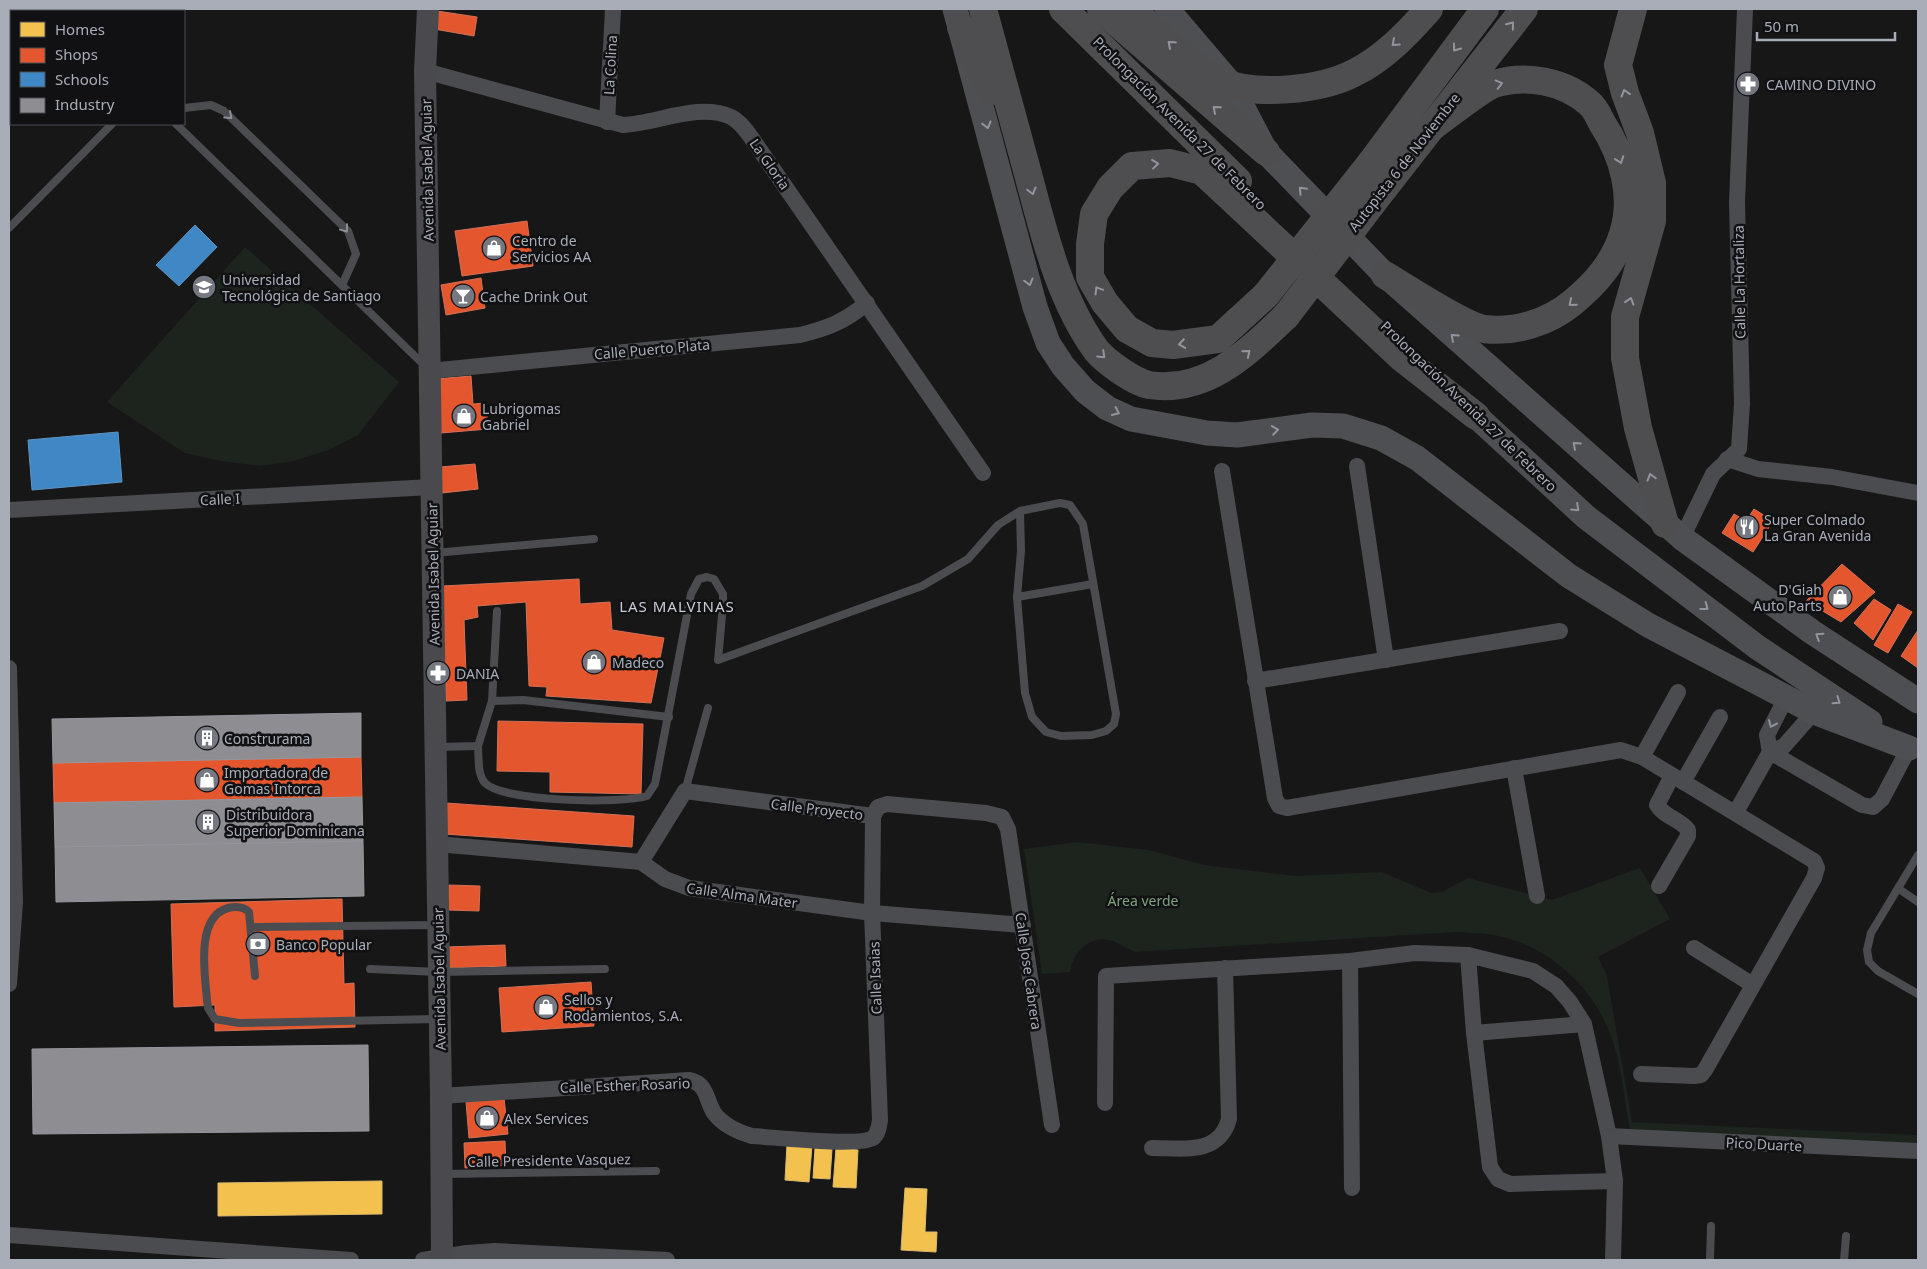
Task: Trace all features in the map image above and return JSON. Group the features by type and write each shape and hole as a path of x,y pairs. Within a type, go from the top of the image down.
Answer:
{"highway":[{"path":"983,9 1022,153"},
{"name":"Prolongación Avenida 27 de Febrero","path":"1063,9 1476,416"},
{"name":"Prolongación Avenida 27 de Febrero","path":"1101,9 1266,152"},
{"path":"1132,9 1191,61 1220,81 1248,89 1281,90 1317,85 1354,74 1383,54 1414,26 1429,9"},
{"name":"Autopista 6 de Noviembre","path":"1476,416 1402,358 1202,171 1170,163 1132,166 1110,188 1094,214 1090,244 1090,277 1105,303 1127,329 1152,342 1173,345 1218,339 1266,295 1370,164 1484,9"},
{"name":"Autopista 6 de Noviembre","path":"1022,153 1048,248 1069,303 1097,351 1120,371 1147,384 1168,386 1188,384 1217,372 1245,356 1286,316 1524,9"},
{"path":"1633,9 1618,65 1625,93 1640,133 1652,183 1652,221 1625,317 1624,358 1638,428 1673,531"},
{"path":"958,18 1022,153"},
{"path":"1385,275 1461,319 1484,329 1523,328 1560,313 1590,288 1608,267 1624,234 1628,196 1622,162 1607,130 1591,104 1559,84 1523,79 1493,85 1429,130"}],"main road":[{"name":"Avenida Isabel Aguiar","path":"428,9 425,71 442,1096 442,1174 436,1259"},
{"name":"Prolongación Avenida 27 de Febrero","path":"1167,9 1230,83 1266,152 1385,275 1673,531 1812,632 1918,701"},
{"path":"958,18 1036,307 1048,343 1063,366 1084,391 1107,408 1131,419 1174,429 1237,436 1312,425 1343,426 1380,438 1417,458 1569,576 1648,625 1814,712 1914,750"},
{"name":"Prolongación Avenida 27 de Febrero","path":"1476,416 1586,517 1757,647 1914,750"}],"street":[{"name":"La Colina","path":"607,122 613,9"},
{"name":"Calle La Hortaliza","path":"1673,531 1713,474 1738,449 1742,404 1737,202 1745,9"},
{"name":"La Gloria","path":"425,71 623,125 640,124 695,112 718,113 732,118 745,129 755,143 983,473"},
{"name":"Calle Puerto Plata","path":"430,370 800,335 825,329 847,319 867,303"},
{"path":"1727,459 1758,470 1832,477 1918,493"},
{"path":"1357,466 1386,660"},
{"path":"1222,471 1255,682 1275,798 1279,806 1287,808 1621,750 1642,757 1736,812 1814,861 1817,868 1814,878 1701,1075 1641,1074"},
{"name":"Calle I","path":"9,510 431,487"},
{"path":"1255,682 1560,631"},
{"path":"9,668 11,855 15,902 9,984"},
{"path":"1642,757 1678,692"},
{"path":"1786,698 1767,736 1770,752 1862,805 1873,807 1882,799 1914,750"},
{"path":"1736,812 1770,752 1784,746 1814,712"},
{"path":"1659,886 1688,836 1688,830 1685,825 1660,810 1658,805 1720,717"},
{"path":"1514,768 1537,896"},
{"path":"641,862 685,791"},
{"name":"Calle Proyecto","path":"685,791 873,816 878,807 887,804 986,813 1002,817"},
{"name":"Calle Isaias","path":"872,1138 877,1133 880,1120 872,913 873,816"},
{"name":"Calle Jose Cabrera","path":"1002,817 1008,829 1052,1125"},
{"name":"Calle Alma Mater","path":"437,844 641,862 670,882 689,888 872,913 1023,926"},
{"path":"1694,948 1753,985"},
{"path":"1106,1104 1106,976 1350,960 1415,953 1468,956 1533,971 1556,986 1570,1002 1584,1024 1609,1136 1615,1181 1613,1260"},
{"path":"1468,956 1474,1033 1490,1167 1498,1179 1510,1184 1615,1181"},
{"path":"1350,960 1352,1188"},
{"path":"1152,1148 1200,1148 1213,1143 1222,1136 1226,1128 1228,1119 1225,968"},
{"path":"1474,1033 1584,1024"},
{"name":"Calle Esther Rosario","path":"442,1096 689,1080 696,1081 704,1088 715,1114 722,1122 742,1133 752,1136 850,1142 872,1138"},
{"name":"Pico Duarte","path":"1609,1136 1918,1151"},
{"path":"9,1235 351,1260"},
{"path":"436,1259 467,1253 495,1251 667,1260"}],"lane":[{"path":"185,108 211,106 224,111 348,231 356,254 342,285"},
{"path":"9,228 111,125"},
{"path":"177,125 430,370"},
{"path":"497,611 492,701 478,746 482,778 491,787 512,795 582,800 640,798 647,796 655,784 691,594 700,579 707,577 714,580 722,594 718,660 922,586 968,559 998,524 1020,511 1060,503 1070,505 1083,524 1116,714 1114,724 1106,731 1092,736 1061,736 1046,732 1032,717 1025,693 1017,597 1021,551 1020,511"},
{"path":"432,554 594,539"},
{"path":"1017,597 1093,584"},
{"path":"492,701 523,700 669,716"},
{"path":"685,791 708,708"},
{"path":"436,747 478,746"},
{"path":"1918,855 1871,933 1867,950 1870,962 1878,971 1918,994"},
{"path":"1899,889 1918,902"},
{"path":"255,976 249,912 240,907 224,909 216,914 209,926 204,944 208,1008 215,1019 239,1023 440,1019"},
{"path":"251,927 438,925"},
{"path":"370,969 439,972 604,969"},
{"name":"Calle Presidente Vasquez","path":"442,1174 656,1171"},
{"path":"1710,1260 1711,1226"},
{"path":"1844,1260 1846,1236"}],"green space":[{"path":"245,247 399,382 358,435 329,450 290,462 259,466 221,461 185,453 107,402"},
{"name":"Área verde","path":"1077,842 1149,850 1204,865 1295,876 1382,872 1431,893 1442,892 1468,878 1552,900 1640,868 1670,919 1598,957 1607,976 1632,1122 1918,1135 1918,1143 1630,1132 1620,1068 1613,1043 1601,1013 1590,997 1564,968 1548,957 1531,947 1494,935 1456,932 1136,952 1115,942 1099,940 1085,945 1079,951 1070,972 1042,974 1024,849"}],"building: Homes":[{"path":"787,1144 812,1146 809,1182 785,1180"},
{"path":"815,1148 832,1149 830,1179 813,1178"},
{"path":"836,1148 858,1150 856,1188 833,1187"},
{"path":"382,1181 382,1214 218,1216 218,1183"},
{"path":"905,1188 927,1189 925,1232 937,1232 936,1252 901,1250"}],"building: Shops":[{"path":"437,11 477,17 474,36 434,29"},
{"name":"Centro de Servicios AA","path":"527,221 533,266 462,276 455,231"},
{"name":"Cache Drink Out","path":"481,278 485,308 446,315 441,285"},
{"name":"Lubrigomas Gabriel","path":"471,376 473,404 486,403 488,429 441,433 436,379"},
{"path":"475,464 478,489 442,493 440,467"},
{"name":"Super Colmado La Gran Avenida","path":"1754,509 1773,521 1753,552 1722,533 1734,514 1746,521"},
{"name":"D'Giah Auto Parts","path":"1842,564 1875,592 1841,622 1806,601"},
{"name":"Madeco","path":"579,579 580,604 610,602 612,630 664,638 651,703 546,696 547,687 529,686 526,602 477,606 478,617 464,620 467,700 446,701 442,586"},
{"path":"1874,599 1891,610 1873,640 1854,623"},
{"path":"1898,604 1912,612 1888,653 1874,645"},
{"path":"1918,630 1918,668 1901,656"},
{"path":"498,721 643,724 641,794 550,792 550,772 497,771"},
{"name":"Importadora de Gomas Intorca","path":"361,757 362,797 54,803 53,763"},
{"path":"446,803 634,816 632,847 444,834"},
{"path":"449,885 480,886 479,911 448,910"},
{"name":"Banco Popular","path":"342,899 344,984 354,983 355,1027 215,1031 215,1005 174,1007 171,904"},
{"path":"505,945 506,966 447,968 446,947"},
{"name":"Sellos y Rodamientos, S.A.","path":"591,982 594,1026 502,1032 499,988"},
{"name":"Alex Services","path":"504,1098 508,1134 469,1138 466,1102"},
{"path":"505,1141 506,1165 465,1168 464,1143"}],"building: Schools":[{"path":"195,225 217,247 179,286 156,265"},
{"path":"118,432 122,482 32,490 28,440"}],"building: Industry":[{"name":"Construrama","path":"361,713 361,757 53,763 52,719"},
{"name":"Distribuidora Superior Dominicana","path":"362,797 363,841 55,847 54,803"},
{"path":"363,841 364,896 56,902 55,847"},
{"path":"368,1045 369,1131 33,1134 32,1049"}],"place":[{"name":"CAMINO DIVINO","path":"1748,84"},
{"name":"Centro de Servicios AA","path":"494,248"},
{"name":"Universidad Tecnológica de Santiago","path":"204,287"},
{"name":"Cache Drink Out","path":"463,296"},
{"name":"Lubrigomas Gabriel","path":"464,416"},
{"name":"Super Colmado La Gran Avenida","path":"1747,527"},
{"name":"D'Giah Auto Parts","path":"1840,597"},
{"name":"Madeco","path":"594,662"},
{"name":"DANIA","path":"438,673"},
{"name":"Construrama","path":"207,738"},
{"name":"Importadora de Gomas Intorca","path":"207,780"},
{"name":"Distribuidora Superior Dominicana","path":"208,822"},
{"name":"Banco Popular","path":"258,944"},
{"name":"Sellos y Rodamientos, S.A.","path":"546,1007"},
{"name":"Alex Services","path":"487,1118"}],"district":[{"name":"LAS MALVINAS","path":"677,606"}]}
